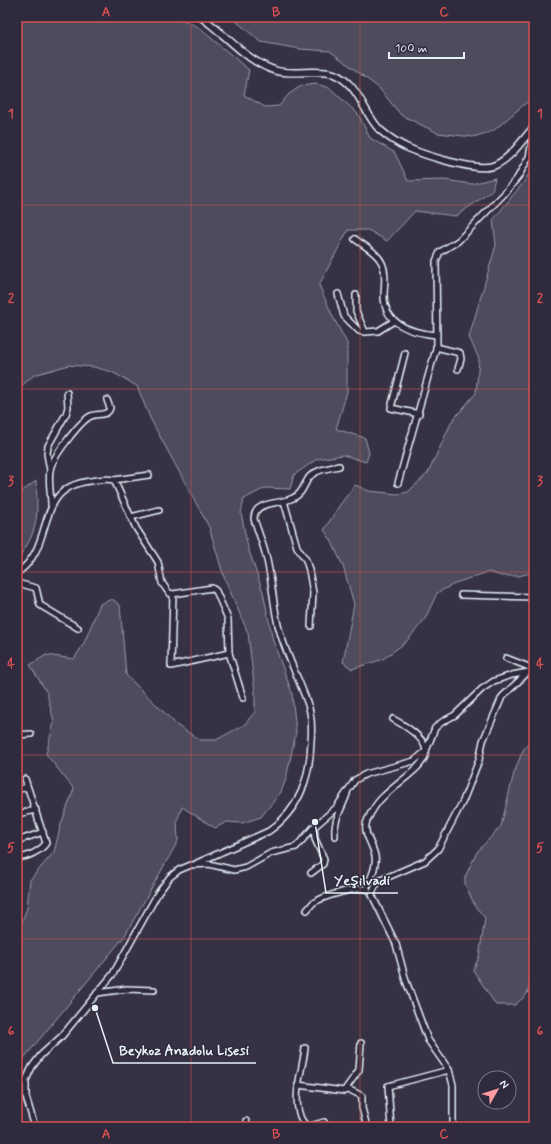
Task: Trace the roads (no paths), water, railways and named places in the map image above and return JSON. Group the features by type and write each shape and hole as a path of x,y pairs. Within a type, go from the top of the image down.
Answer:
{"main road":[{"path":"200,17 213,26 254,61 277,71 333,74 354,90 380,129 406,148 417,152 475,168 492,166 507,157 534,127"}],"street":[{"path":"398,483 419,414 436,347 436,261 440,252 458,241 504,194 518,177 529,156 534,132"},
{"path":"355,239 377,255 382,263 385,272 385,308 394,321 402,327 421,334 437,335"},
{"path":"338,294 344,316 360,331 365,332 382,330 394,321"},
{"path":"356,295 356,311 365,332"},
{"path":"436,347 460,353 461,360 458,369"},
{"path":"404,353 391,408 419,414"},
{"path":"17,573 25,568 40,545 51,506 50,470 47,454 48,446 66,414 68,407 67,393"},
{"path":"50,470 79,425 92,416 109,411 110,408 107,400"},
{"path":"35,1127 26,1097 26,1080 32,1068 41,1055 62,1036 96,992 113,974 158,893 170,877 179,870 194,865 269,831 277,825 306,784 311,762 312,726 308,703 284,646 278,626 266,557 254,519 254,512 256,508 292,499 300,494 308,478 313,474 338,466"},
{"path":"51,506 61,492 80,482 107,478 114,480 149,475"},
{"path":"114,480 136,528 158,562 162,583 169,593 173,594 212,588 216,591 228,619 229,653 243,698"},
{"path":"284,500 297,546 306,560 309,570 313,593 311,626"},
{"path":"131,517 159,510"},
{"path":"17,583 36,588 40,605 78,628"},
{"path":"173,594 171,666 229,653"},
{"path":"461,595 534,598"},
{"path":"506,658 534,670"},
{"path":"366,889 376,862 365,829 368,820 383,796 419,768 425,760 426,751 436,728 442,722 455,715 482,689 494,681 534,670"},
{"path":"372,895 377,883 381,880 425,861 438,849 464,801 479,760 483,741 502,697 528,672"},
{"path":"393,719 416,734 424,743 426,751"},
{"path":"17,735 31,734"},
{"path":"194,865 209,864 234,870 246,867 271,853 296,847 314,827 336,808 355,780 366,774 414,761 426,751"},
{"path":"17,857 20,858 44,847 46,843 25,779"},
{"path":"17,790 28,787"},
{"path":"335,836 334,826 336,817 343,805 349,789"},
{"path":"17,814 36,810"},
{"path":"311,873 323,864 324,859 315,839 314,827"},
{"path":"17,841 43,832"},
{"path":"366,889 372,895 396,944 406,981 428,1040 450,1070 453,1085 453,1127"},
{"path":"306,910 314,903 340,893 366,889"},
{"path":"96,992 127,989 154,990"},
{"path":"344,1091 359,1070 361,1043"},
{"path":"305,1048 298,1085 297,1102 300,1117 307,1127 324,1122"},
{"path":"391,1127 388,1086 450,1070"},
{"path":"298,1085 344,1091 350,1090 362,1096 362,1108 367,1127"},
{"path":"246,1121 248,1127"}],"place":[{"name":"Yeşilvadi","path":"315,822"},
{"name":"Beykoz Anadolu Lisesi","path":"95,1008"}]}
